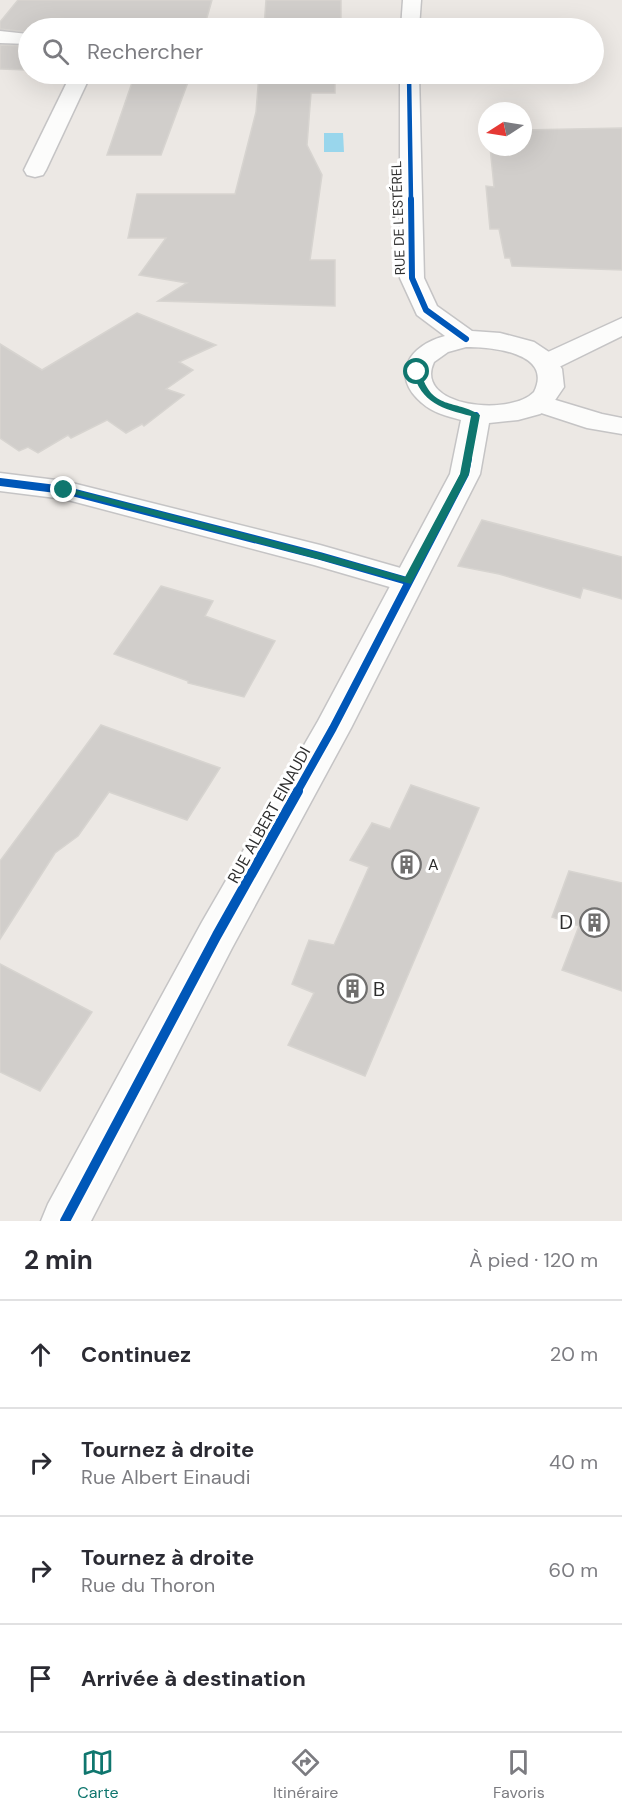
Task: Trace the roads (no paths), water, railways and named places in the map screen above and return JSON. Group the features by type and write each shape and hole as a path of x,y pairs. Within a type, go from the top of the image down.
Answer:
{"street":[{"path":"411,18 412,0"},
{"path":"0,37 18,38"},
{"path":"35,170 76,84"},
{"name":"RUE DE L'ESTÉREL","path":"409,84 412,278 426,310 465,339"},
{"path":"546,363 622,327"},
{"path":"465,339 489,339 511,343 532,351 546,363 553,382 550,392 539,403 523,411 501,415 476,415 449,408 432,398 420,385 417,372 421,361 432,350 465,339"},
{"path":"539,403 597,422 622,426"},
{"name":"RUE ALBERT EINAUDI","path":"65,1221 217,935 333,728 407,581 465,474 476,415"},
{"path":"0,482 64,490 320,556 407,581"}],"water":[{"path":"324,133 343,133 344,152 324,152"}],"place":[{"name":"A","path":"407,864"},
{"name":"D","path":"594,922"},
{"name":"B","path":"352,989"}]}
